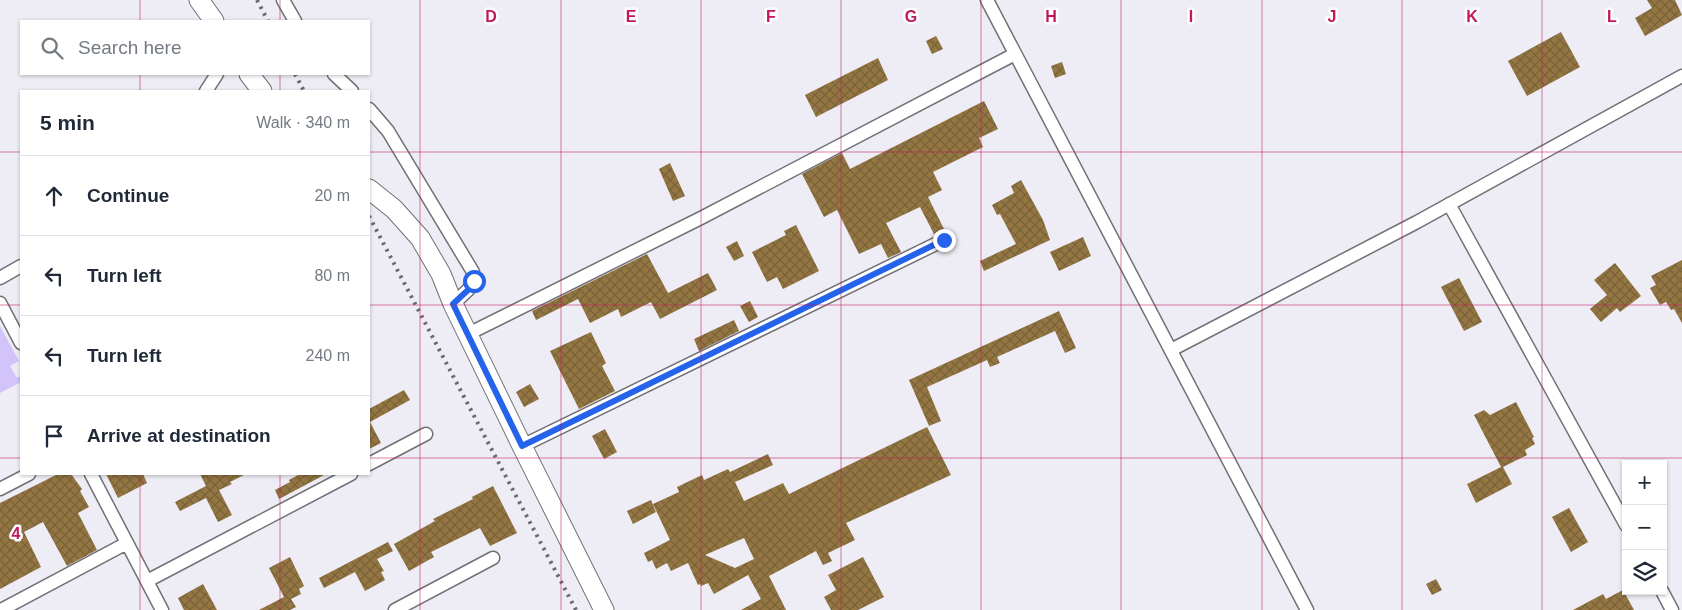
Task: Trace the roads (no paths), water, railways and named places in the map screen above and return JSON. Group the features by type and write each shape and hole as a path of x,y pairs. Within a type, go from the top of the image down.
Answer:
{"main road":[{"path":"199,0 213,20"},
{"path":"250,75 261,90"},
{"path":"370,190 394,209 420,238 441,274 453,304 581,568 604,610"}],"street":[{"path":"283,0 293,20"},
{"path":"986,0 1307,610"},
{"path":"468,334 701,218 1015,54"},
{"path":"210,89 217,75"},
{"path":"335,75 351,90"},
{"path":"1171,350 1449,204 1682,76"},
{"path":"370,110 388,131 473,272 474,281 468,290 453,304"},
{"path":"1449,204 1622,518"},
{"path":"522,446 944,240"},
{"path":"0,278 20,267"},
{"path":"0,303 20,341"},
{"path":"370,463 426,434"},
{"path":"0,489 27,475"},
{"path":"92,475 162,610"},
{"path":"147,581 349,475"},
{"path":"1,610 127,543"},
{"path":"395,610 493,558"},
{"path":"1664,595 1672,610"}],"railway":[{"path":"257,0 267,20"},
{"path":"296,75 303,90"},
{"path":"370,218 576,610"}]}
